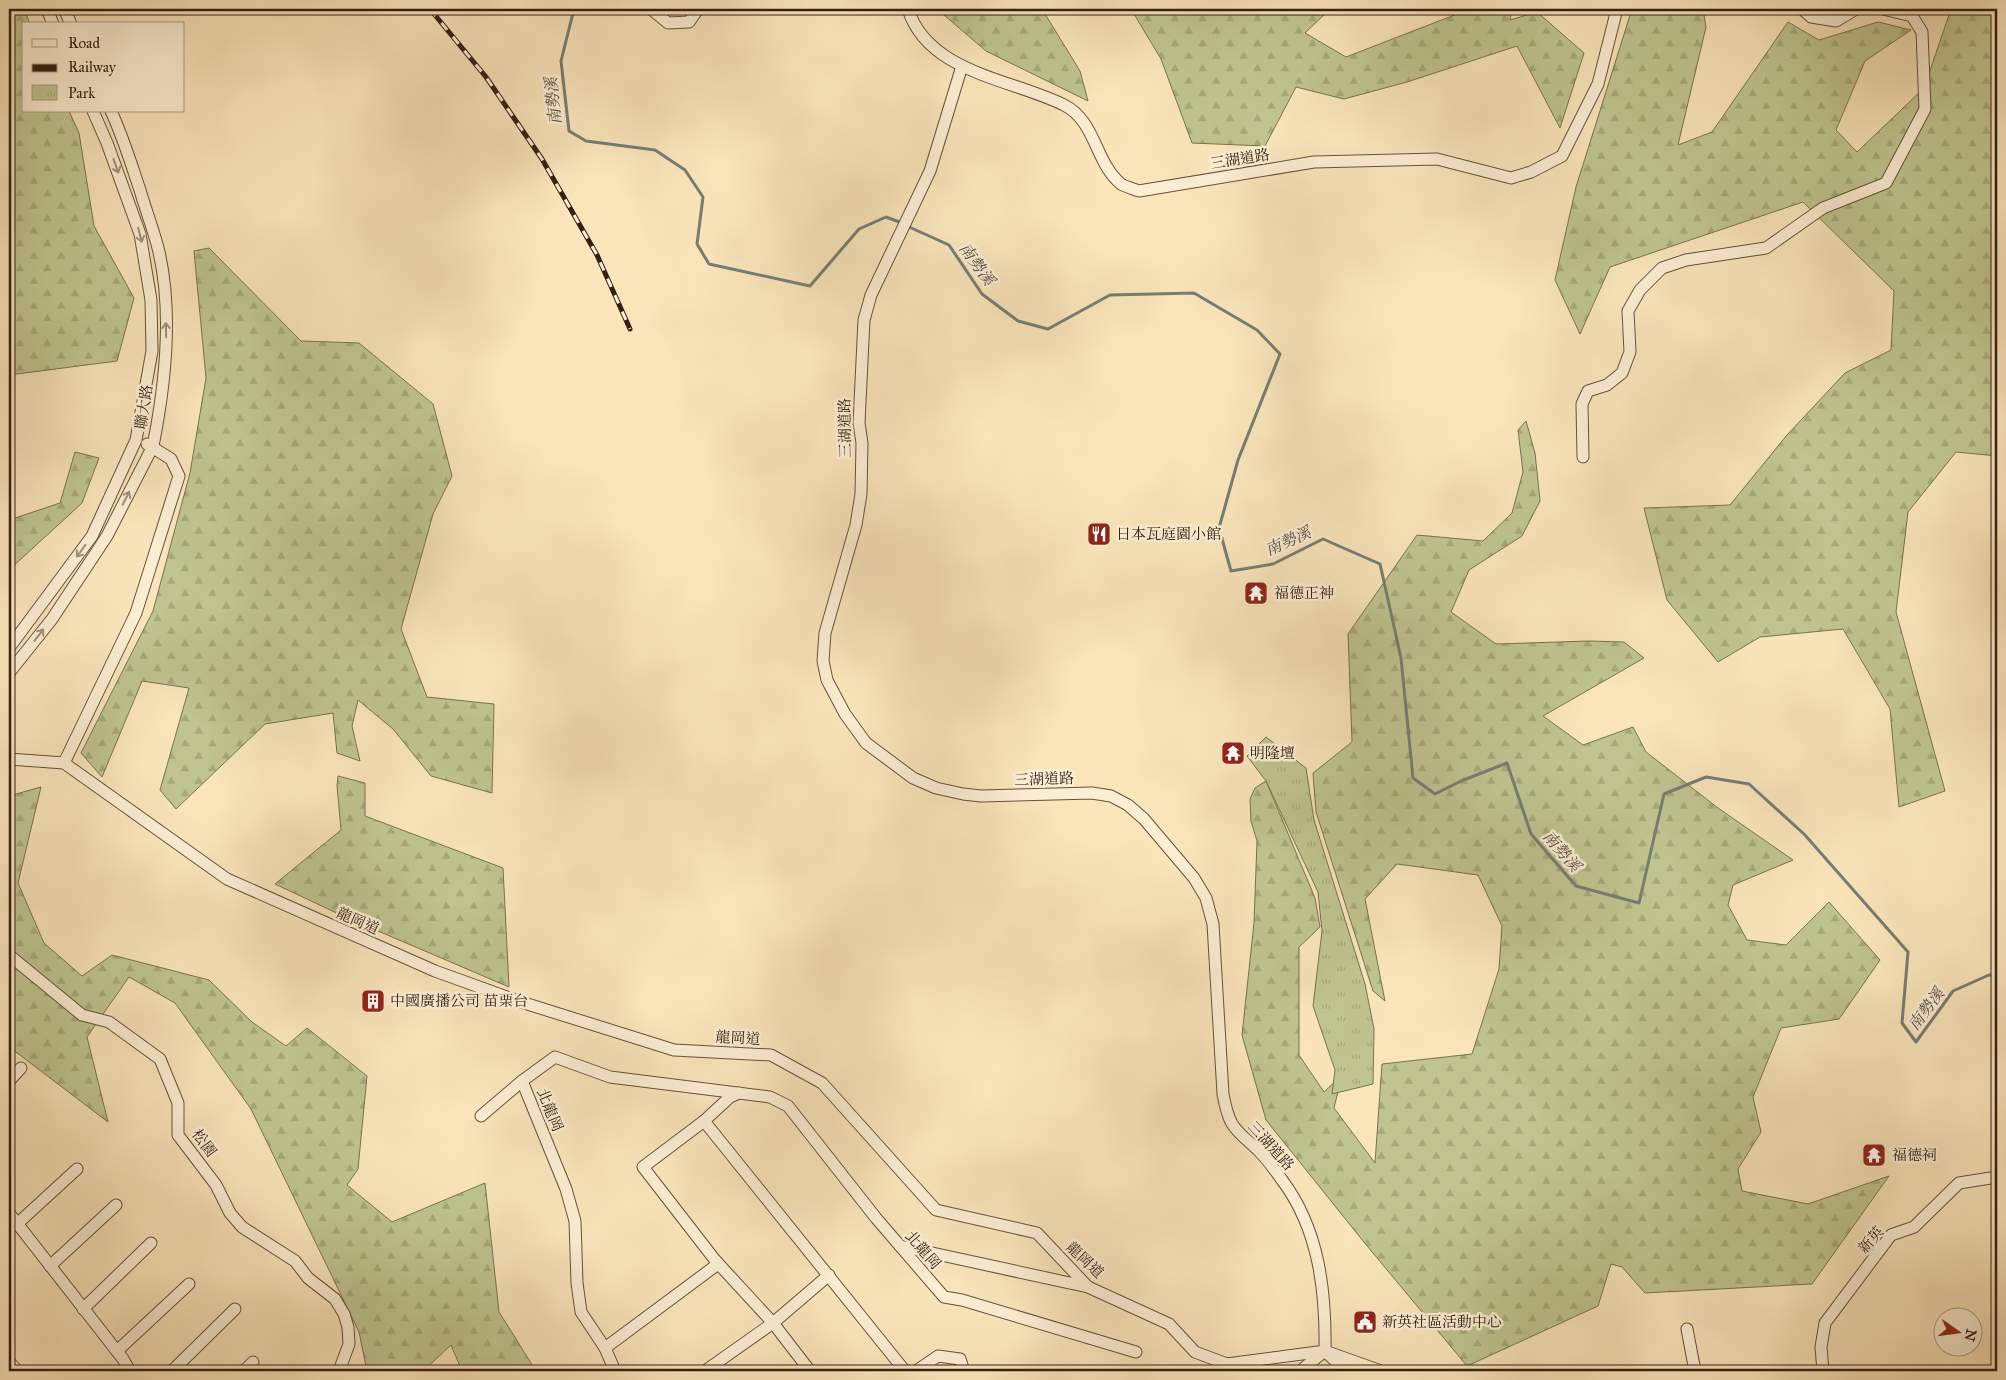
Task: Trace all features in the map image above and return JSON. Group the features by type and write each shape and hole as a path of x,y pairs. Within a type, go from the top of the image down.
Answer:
{"street":[{"path":"47,9 53,22"},
{"path":"64,9 70,22"},
{"path":"651,9 668,23 689,22 698,9"},
{"name":"三湖道路","path":"908,9 911,18 931,46 962,66 1065,105 1081,116 1110,170 1122,184 1139,191 1314,162 1437,159 1511,178 1531,172 1562,156 1598,84 1617,9"},
{"path":"1802,9 1811,17 1836,21 1856,9"},
{"path":"1583,457 1582,404 1588,391 1606,385 1622,373 1630,352 1628,311 1640,290 1662,268 1686,260 1766,248 1823,208 1886,183 1925,109 1922,32 1912,16 1883,9"},
{"name":"三湖道路","path":"962,66 930,171 871,296 864,320 859,423 862,443 860,488 856,525 825,634 822,662 827,680 845,714 866,743 913,778 936,788 981,796 1092,793 1111,796 1128,805 1144,819 1194,878 1206,898 1213,924 1226,1114 1237,1133 1260,1152 1284,1182 1308,1225 1322,1277 1325,1351"},
{"name":"聯大路","path":"9,648 92,536 136,440 148,377 152,351 151,300 140,234 107,143 93,112"},
{"name":"聯大路","path":"9,673 52,619 107,536 152,446 166,355 166,303 160,253 124,138 111,112"},
{"path":"107,143 124,138"},
{"path":"9,759 64,763 136,613 179,476 171,459 152,446 136,440"},
{"name":"龍岡道","path":"64,763 227,879 435,970 521,1002 674,1050 771,1055 822,1083 936,1210 1037,1233 1088,1287 1169,1324 1195,1352 1227,1364 1325,1351 1381,1371"},
{"name":"松園","path":"9,954 82,1015 109,1022 160,1059 178,1103 178,1135 216,1185 230,1213 242,1228 295,1261 308,1278 335,1299 344,1314 348,1327 349,1344 339,1371"},
{"name":"北龍岡","path":"481,1116 522,1081 555,1057 610,1076 770,1097 788,1106 900,1246 944,1297 962,1300 1136,1352"},
{"path":"9,1081 21,1068"},
{"name":"北龍岡","path":"522,1081 566,1190 575,1221 577,1283 581,1312 605,1348 616,1371"},
{"path":"739,1093 730,1097 704,1121 643,1168 718,1264 773,1323 810,1371"},
{"path":"704,1121 905,1371"},
{"path":"17,1224 77,1169"},
{"name":"新英","path":"1823,1371 1821,1347 1825,1323 1891,1235 1914,1227 1959,1183 1997,1177"},
{"path":"50,1266 116,1205"},
{"path":"9,1213 117,1351 130,1371"},
{"path":"83,1309 151,1243"},
{"path":"900,1246 1088,1287"},
{"path":"605,1348 718,1264"},
{"path":"705,1371 773,1323 829,1275"},
{"path":"117,1351 189,1284"},
{"path":"172,1371 235,1309"},
{"path":"1687,1329 1695,1371"},
{"path":"1300,1371 1325,1351 1346,1371"},
{"path":"916,1371 938,1356 960,1359 964,1371"},
{"path":"9,1362 18,1371"},
{"path":"244,1371 253,1362"}],"green space":[{"path":"9,9 24,9 29,22 22,22 22,112 69,112 79,133 94,226 134,298 117,361 9,375"},
{"path":"937,9 1042,9 1080,71 1088,101 986,51"},
{"path":"1131,9 1330,9 1305,33 1346,57 1470,9 1512,9 1510,20 1537,12 1584,53 1560,128 1517,46 1407,82 1344,99 1296,87 1265,146 1192,143 1161,59"},
{"path":"1632,9 1703,9 1706,27 1678,145 1712,132 1788,22 1819,40 1878,22 1911,30 1865,61 1836,130 1857,152 1924,88 1951,9 1997,9 1997,456 1956,452 1908,512 1896,612 1945,791 1899,807 1890,709 1843,629 1760,637 1718,662 1667,600 1644,508 1730,505 1787,435 1845,373 1891,350 1894,291 1803,202 1610,267 1580,334 1555,280 1576,187"},
{"path":"209,248 301,341 359,343 433,404 452,476 433,514 401,629 427,697 494,704 492,793 431,776 393,729 358,700 352,726 360,761 337,753 333,713 265,724 176,809 160,790 189,688 142,681 102,777 81,753 153,611 190,473 206,378 194,251"},
{"path":"1526,421 1535,453 1540,501 1522,536 1469,570 1451,612 1496,644 1589,641 1624,642 1644,658 1543,716 1583,745 1633,727 1646,752 1718,808 1793,860 1733,885 1728,905 1747,940 1786,945 1829,902 1880,960 1839,1019 1781,1028 1753,1097 1761,1132 1738,1169 1742,1191 1808,1204 1889,1176 1812,1284 1645,1293 1622,1267 1611,1264 1598,1306 1467,1366 1266,1120 1242,1035 1254,923 1257,841 1251,821 1250,799 1255,788 1266,781 1315,898 1320,927 1299,947 1299,1055 1324,1092 1342,1075 1334,1108 1375,1163 1382,1064 1472,1054 1499,969 1502,926 1478,875 1397,864 1365,899 1385,1001 1373,991 1316,812 1313,773 1352,742 1348,634 1417,535 1483,541 1512,513 1523,472 1518,430"},
{"path":"75,452 99,458 82,503 9,570 9,520 60,503"},
{"path":"1266,737 1306,768 1314,820 1365,984 1374,1029 1373,1084 1332,1094 1335,1070 1313,1006 1322,931 1318,892 1266,781 1247,756"},
{"path":"338,776 365,783 365,816 503,868 509,987 343,916 275,884 341,830 337,786"},
{"path":"41,787 18,883 44,943 82,976 112,955 209,980 252,1022 286,1046 307,1028 367,1076 358,1169 347,1185 392,1222 485,1183 499,1312 536,1371 462,1371 451,1345 423,1371 367,1371 359,1332 251,1109 175,1003 129,977 87,1037 108,1122 12,1049 9,1051 9,796"}],"waterway":[{"name":"南勢溪","path":"574,9 561,61 569,131 586,141 655,150 685,170 703,197 697,244 709,264 810,286 859,229 886,217 902,223"},
{"name":"南勢溪","path":"907,226 949,245 982,294 1018,321 1048,329 1110,295 1194,293 1257,330 1280,354 1238,460 1219,528 1231,571 1273,564 1323,539 1380,564 1401,658 1413,778 1435,794 1461,781 1507,763 1531,834 1576,886 1639,903 1664,794 1706,777 1749,784 1804,834 1908,952 1902,1023 1916,1042 1953,991 1989,975 1997,976"}],"railway":[{"path":"430,9 486,77 542,159 597,255 630,329"}],"place":[{"name":"日本瓦庭園小館","path":"1099,534"},
{"name":"福德正神","path":"1256,593"},
{"name":"明隆壇","path":"1233,753"},
{"name":"中國廣播公司 苗栗台","path":"373,1001"},
{"name":"福德祠","path":"1874,1155"},
{"name":"新英社區活動中心","path":"1365,1322"}]}
